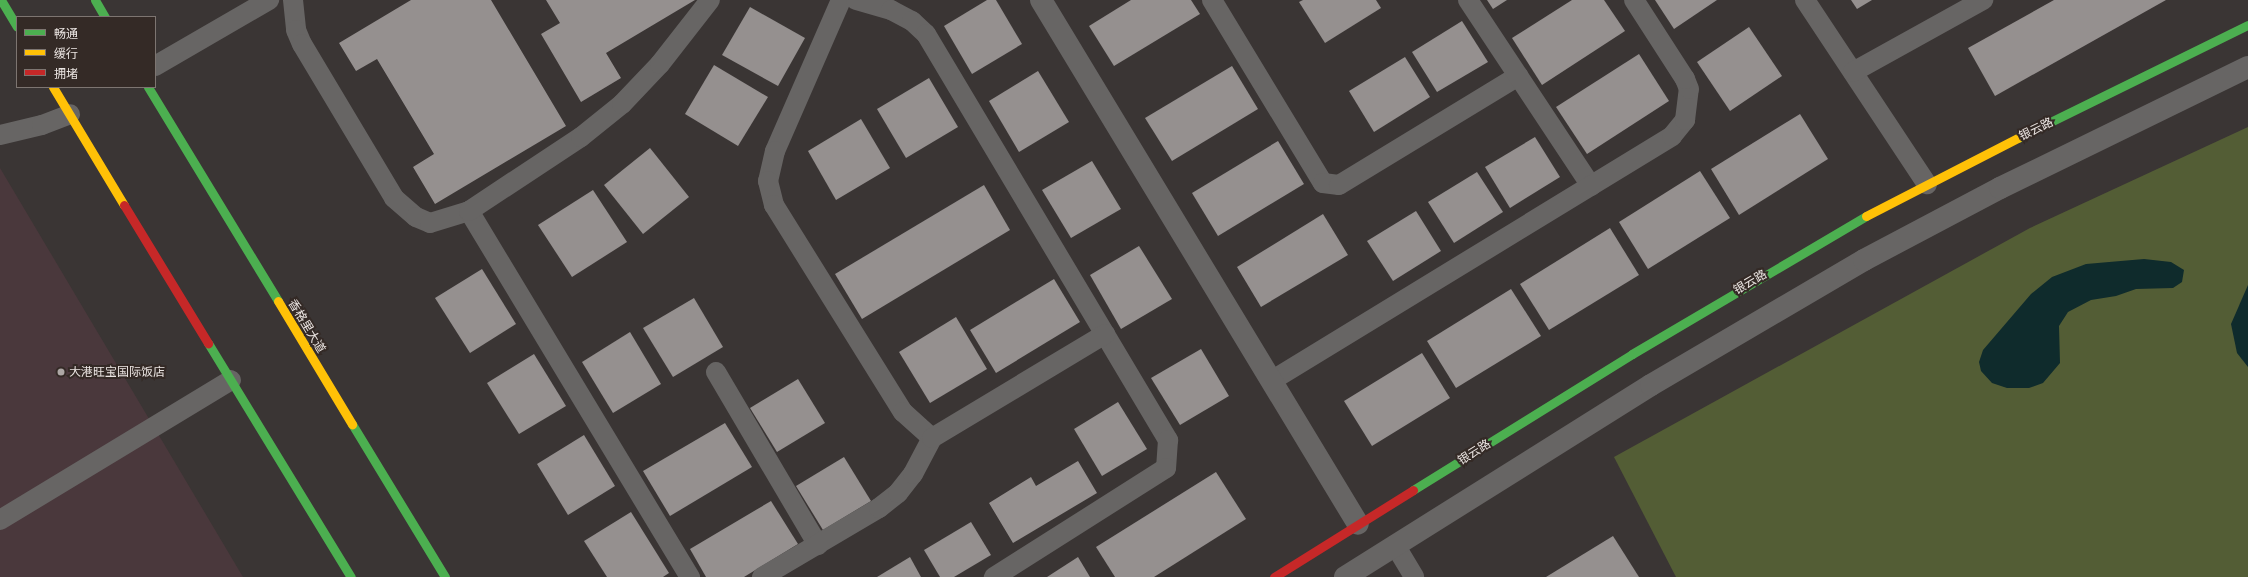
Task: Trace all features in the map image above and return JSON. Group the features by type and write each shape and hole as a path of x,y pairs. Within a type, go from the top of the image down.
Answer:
{"main road":[{"path":"0,0 16,25"},
{"path":"95,0 104,16"},
{"name":"银云路","path":"1274,577 1711,305 1927,184 2248,25"},
{"path":"54,88 351,577"},
{"name":"香格里大道","path":"149,88 445,577"}],"street":[{"path":"1041,0 1358,524"},
{"path":"1345,577 1724,341 1864,260 2000,188 2248,67"}],"lane":[{"path":"156,65 268,0"},
{"path":"293,0 295,22 302,44 394,198 416,217 430,223 469,211 581,137 622,104 660,64 710,0"},
{"path":"841,0 775,151 768,181 774,205 903,412 932,438"},
{"path":"856,0 891,10 912,21 926,34 1168,440 1166,468 994,577"},
{"path":"1212,0 1323,183 1339,185 1518,76"},
{"path":"1468,0 1591,186"},
{"path":"1271,381 1672,136 1685,120 1688,110 1689,89 1685,79 1634,0"},
{"path":"1805,0 1927,184"},
{"path":"1853,72 1983,0"},
{"path":"0,135 42,125 70,114"},
{"path":"469,211 690,577"},
{"path":"762,577 879,508 898,493 913,474 932,438 1105,334"},
{"path":"716,372 818,545"},
{"path":"0,520 231,380"},
{"path":"1396,546 1414,577"}],"shaded area":[{"name":"大港旺宝国际饭店","path":"0,168 243,577 0,577"}],"green space":[{"path":"2248,127 2248,577 1676,577 1614,457 2030,228"}],"water":[{"path":"2144,259 2171,262 2184,270 2182,282 2173,288 2136,289 2116,296 2091,300 2068,312 2059,326 2060,363 2043,383 2029,388 2007,388 1992,383 1981,371 1979,362 1983,350 2031,294 2052,277 2086,264"},
{"path":"2248,285 2248,367 2237,353 2231,324"}],"building":[{"path":"411,0 491,0 566,126 435,204 413,167 434,154 377,59 356,71 339,43"},
{"path":"546,0 695,0 606,53 621,78 581,102 541,34 560,23"},
{"path":"987,0 996,0 1022,44 972,74 944,26"},
{"path":"1131,0 1191,0 1200,14 1114,66 1089,26"},
{"path":"1303,0 1376,0 1381,8 1325,43 1299,2"},
{"path":"1487,0 1507,0 1493,9"},
{"path":"1572,0 1604,0 1625,31 1542,85 1512,38"},
{"path":"1655,0 1717,0 1674,29"},
{"path":"1851,0 1872,0 1857,9"},
{"path":"2054,0 2166,0 1995,96 1968,48"},
{"path":"750,7 805,38 778,86 722,55"},
{"path":"1462,21 1488,62 1437,92 1412,52"},
{"path":"1749,27 1782,76 1730,111 1697,62"},
{"path":"1639,54 1669,101 1587,154 1556,107"},
{"path":"1405,57 1430,97 1374,132 1349,91"},
{"path":"714,65 768,97 738,146 685,114"},
{"path":"1232,66 1258,109 1172,161 1145,118"},
{"path":"1038,71 1069,122 1019,152 989,101"},
{"path":"929,78 958,127 906,158 877,109"},
{"path":"1800,114 1828,159 1739,215 1711,169"},
{"path":"861,119 890,168 836,200 808,151"},
{"path":"1535,137 1560,177 1510,208 1485,167"},
{"path":"1278,141 1304,184 1218,236 1192,193"},
{"path":"650,148 689,197 643,234 604,185"},
{"path":"1092,161 1121,209 1071,238 1042,190"},
{"path":"1700,171 1730,218 1648,269 1619,222"},
{"path":"1477,172 1503,212 1454,243 1428,202"},
{"path":"984,185 1010,230 862,319 835,274"},
{"path":"593,190 627,242 572,277 538,225"},
{"path":"1416,211 1441,251 1393,281 1367,241"},
{"path":"1323,214 1348,255 1261,307 1237,267"},
{"path":"1610,228 1639,275 1549,330 1520,284"},
{"path":"1139,246 1172,299 1121,329 1090,275"},
{"path":"482,269 516,324 470,353 435,298"},
{"path":"1054,279 1080,322 996,373 970,330"},
{"path":"1511,289 1541,336 1456,388 1427,341"},
{"path":"694,298 723,347 673,377 643,328"},
{"path":"956,317 987,369 930,403 899,352"},
{"path":"630,332 661,384 613,413 582,362"},
{"path":"1201,349 1229,396 1180,425 1151,378"},
{"path":"1422,353 1450,398 1372,446 1344,401"},
{"path":"534,354 566,406 519,434 487,383"},
{"path":"798,379 825,423 777,452 750,408"},
{"path":"1118,402 1147,449 1102,476 1074,429"},
{"path":"725,423 752,467 670,516 643,471"},
{"path":"584,435 615,486 568,515 537,464"},
{"path":"844,457 871,501 823,530 796,486"},
{"path":"1078,461 1097,493 1013,543 989,503 1031,477 1036,486"},
{"path":"1216,472 1246,519 1154,577 1115,577 1096,547"},
{"path":"771,501 798,544 744,577 706,577 690,549"},
{"path":"631,512 669,573 663,577 607,577 584,541"},
{"path":"971,522 991,555 954,577 940,577 924,550"},
{"path":"1613,536 1639,577 1546,577"},
{"path":"910,557 921,577 877,577"},
{"path":"1078,557 1090,577 1047,577"}],"traffic: fast":[{"path":"1,0 16,25"},
{"path":"95,0 104,16"},
{"path":"2018,138 2248,25"},
{"path":"149,88 278,301"},
{"path":"1413,490 1632,354 1866,216"},
{"path":"208,343 351,577"},
{"path":"352,424 445,577"}],"traffic: slow":[{"path":"54,88 124,205"},
{"path":"1866,216 2018,138"},
{"path":"278,301 352,424"}],"traffic: jam":[{"path":"124,205 208,343"},
{"path":"1274,577 1413,490"}],"place":[{"name":"大港旺宝国际饭店","path":"61,372"}]}
